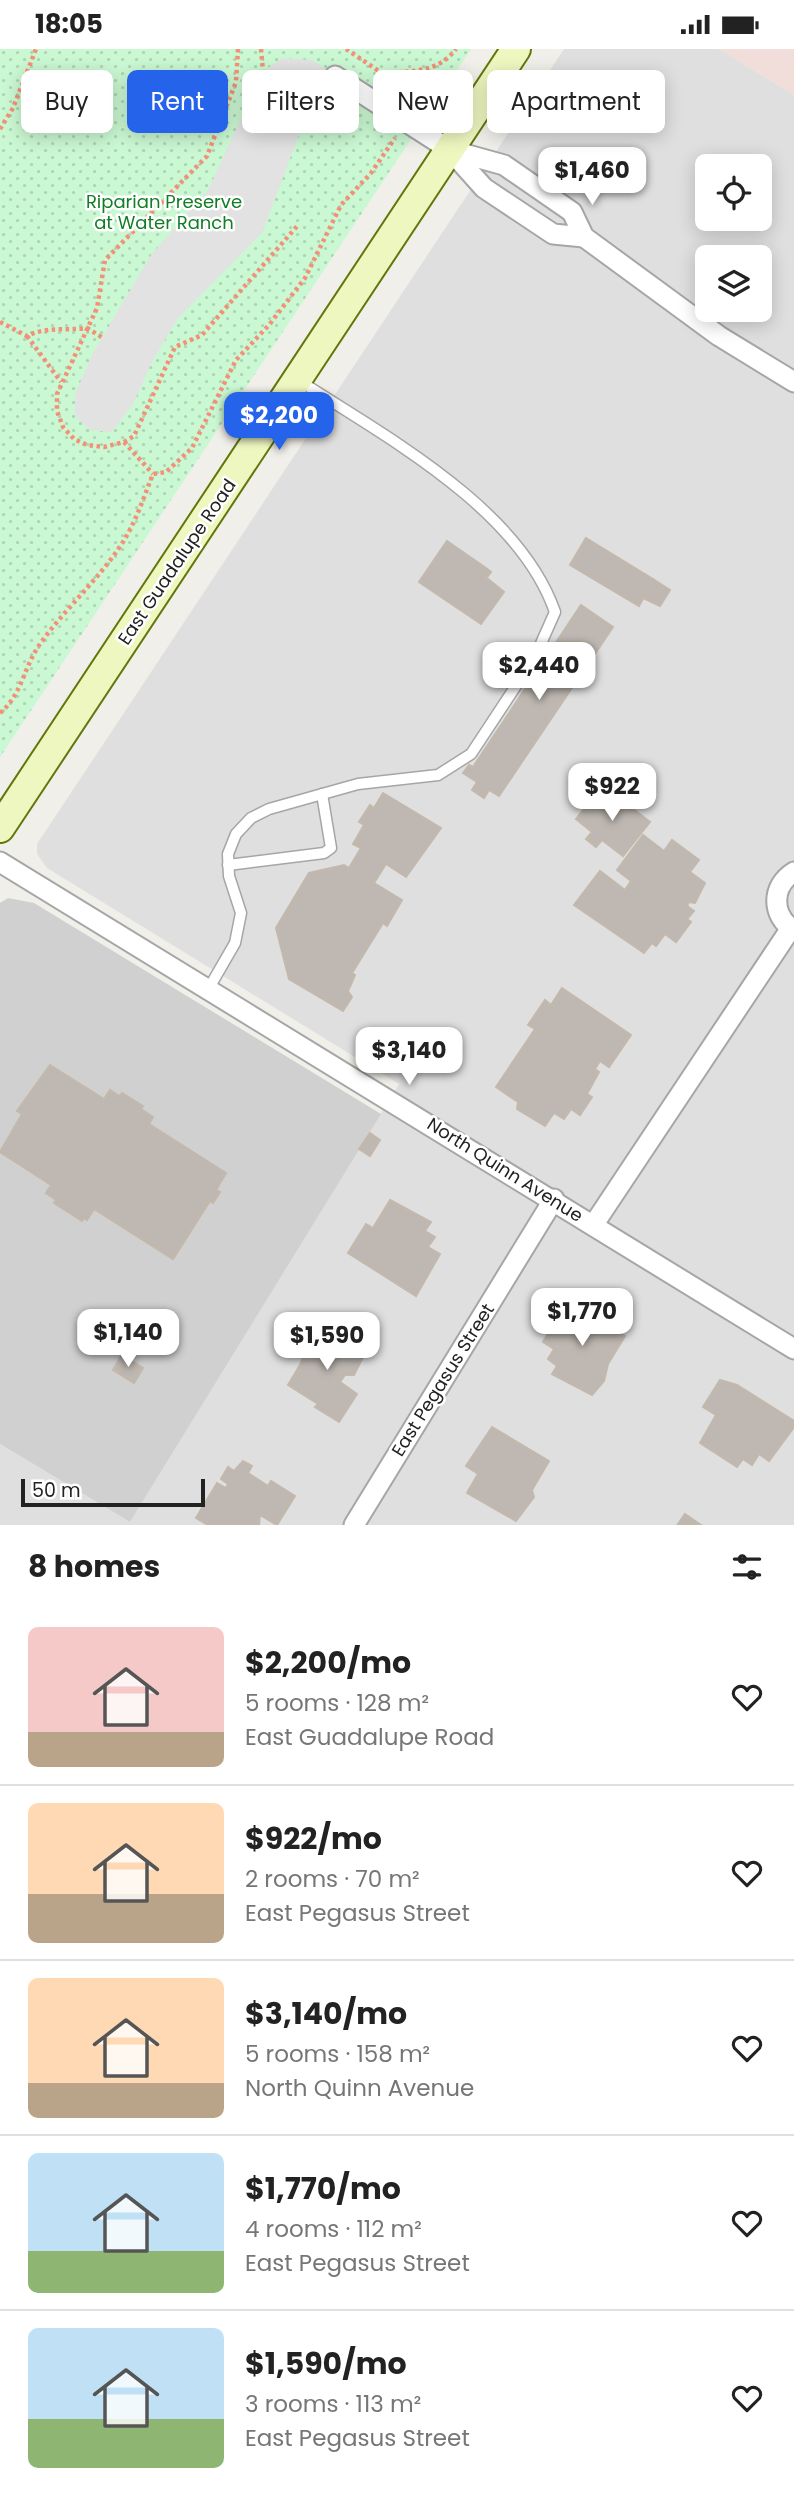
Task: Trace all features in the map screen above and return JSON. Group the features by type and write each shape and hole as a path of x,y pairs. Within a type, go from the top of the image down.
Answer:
{"main road":[{"name":"East Guadalupe Road","path":"0,828 516,49"}],"street":[{"path":"425,133 450,150 484,188 553,235 584,237"},
{"path":"450,150 504,165 572,212 584,237 719,336 794,382"},
{"name":"North Quinn Avenue","path":"0,862 554,1199 794,1349"},
{"path":"594,1224 792,929 783,921 776,901 782,881 794,872"},
{"name":"East Pegasus Street","path":"354,1525 554,1199"}],"lane":[{"path":"208,988 235,943 241,913 228,865 228,854 236,834 251,818 269,809 358,784 438,775 471,754 535,657 555,612 545,583 460,487 298,380"},
{"path":"228,865 324,853 331,848 322,795"}],"path":[{"path":"0,129 13,108 36,49"},
{"path":"238,49 236,82 206,156 105,260 97,308 61,382 57,411 63,427 74,439 87,445 104,447 124,442 134,436 175,347 202,335 299,225"},
{"path":"261,49 263,70"},
{"path":"346,49 378,70"},
{"path":"412,70 432,68 448,59 456,49"},
{"path":"153,474 166,472 192,448 236,360 269,325 299,286 341,205 371,173 399,133"},
{"path":"0,323 27,336 61,382"},
{"path":"27,336 55,327 65,331 87,328 103,338"},
{"path":"124,442 153,474"},
{"path":"0,713 9,706 20,687 41,642 120,548 132,528 153,474"}],"shaded area":[{"path":"564,49 719,49 794,95 794,1525 0,1525 0,1444 130,1522 399,1084 47,868 37,854 37,844 508,133 665,133 665,70 550,70"},
{"path":"719,49 794,49 794,95"},
{"path":"283,58 312,60 326,70 265,70"},
{"path":"242,116 242,133 300,133 262,233 178,318 153,360 133,404 112,432 90,430 75,416 75,394 93,353 151,255 208,190"},
{"path":"8,898 34,903 381,1114 130,1522 0,1444 0,903"}],"green space":[{"name":"Riparian Preserve at Water Ranch","path":"0,49 471,49 457,70 373,70 373,133 415,133 0,757"}],"building":[{"path":"586,538 653,579 639,606 570,565"},
{"path":"447,541 491,572 488,576 482,574 504,592 481,624 419,582"},
{"path":"653,579 670,590 660,606 641,597"},
{"path":"581,605 613,627 499,796 489,790 484,798 472,790 477,782 463,773 469,765 473,767"},
{"path":"599,790 626,810 629,806 650,822 623,856 602,840 596,847 586,839 592,832 576,819"},
{"path":"383,793 441,828 406,877 386,864 374,883 402,900 387,926 383,923 352,973 355,975 348,991 352,997 343,1011 289,979 276,928 309,873 344,865 349,868 361,848 353,844 364,825 359,822 370,805 374,808"},
{"path":"643,835 664,851 672,840 699,860 690,872 705,883 695,903 689,902 687,906 694,911 687,919 691,922 676,942 665,934 656,946 652,943 644,953 574,905 600,871 625,890 631,881 617,870"},
{"path":"562,988 631,1035 609,1067 600,1061 595,1069 599,1072 587,1094 592,1097 580,1115 571,1109 564,1119 554,1113 545,1126 517,1109 518,1102 496,1087 535,1029 528,1025 545,1000 551,1005"},
{"path":"50,1065 104,1099 110,1090 119,1096 122,1093 143,1106 141,1109 153,1117 149,1124 226,1173 216,1190 220,1192 213,1203 210,1201 173,1259 94,1209 87,1220 84,1218 82,1221 54,1203 56,1200 46,1193 51,1185 0,1152 22,1114 17,1111"},
{"path":"370,1133 380,1140 370,1156 359,1149"},
{"path":"390,1200 431,1222 425,1231 435,1237 428,1247 440,1254 416,1296 348,1253 366,1224 373,1228"},
{"path":"567,1302 625,1336 608,1364 604,1381 592,1395 552,1374 557,1366 548,1359 554,1349 543,1342"},
{"path":"313,1324 364,1355 354,1375 345,1375 340,1382 357,1394 339,1422 315,1407 318,1404 288,1385 306,1350 300,1346"},
{"path":"122,1355 143,1368 134,1383 113,1370"},
{"path":"720,1380 737,1385 794,1421 794,1427 769,1461 759,1454 752,1465 743,1459 737,1467 700,1443 716,1415 703,1407"},
{"path":"492,1427 549,1461 532,1490 534,1497 516,1521 467,1493 478,1474 466,1466"},
{"path":"243,1461 252,1466 248,1473 268,1486 271,1481 295,1496 277,1525 260,1515 259,1525 208,1525 196,1518 217,1483 226,1488 228,1484 221,1479 228,1467 234,1471"},
{"path":"685,1514 701,1525 678,1524"}]}
